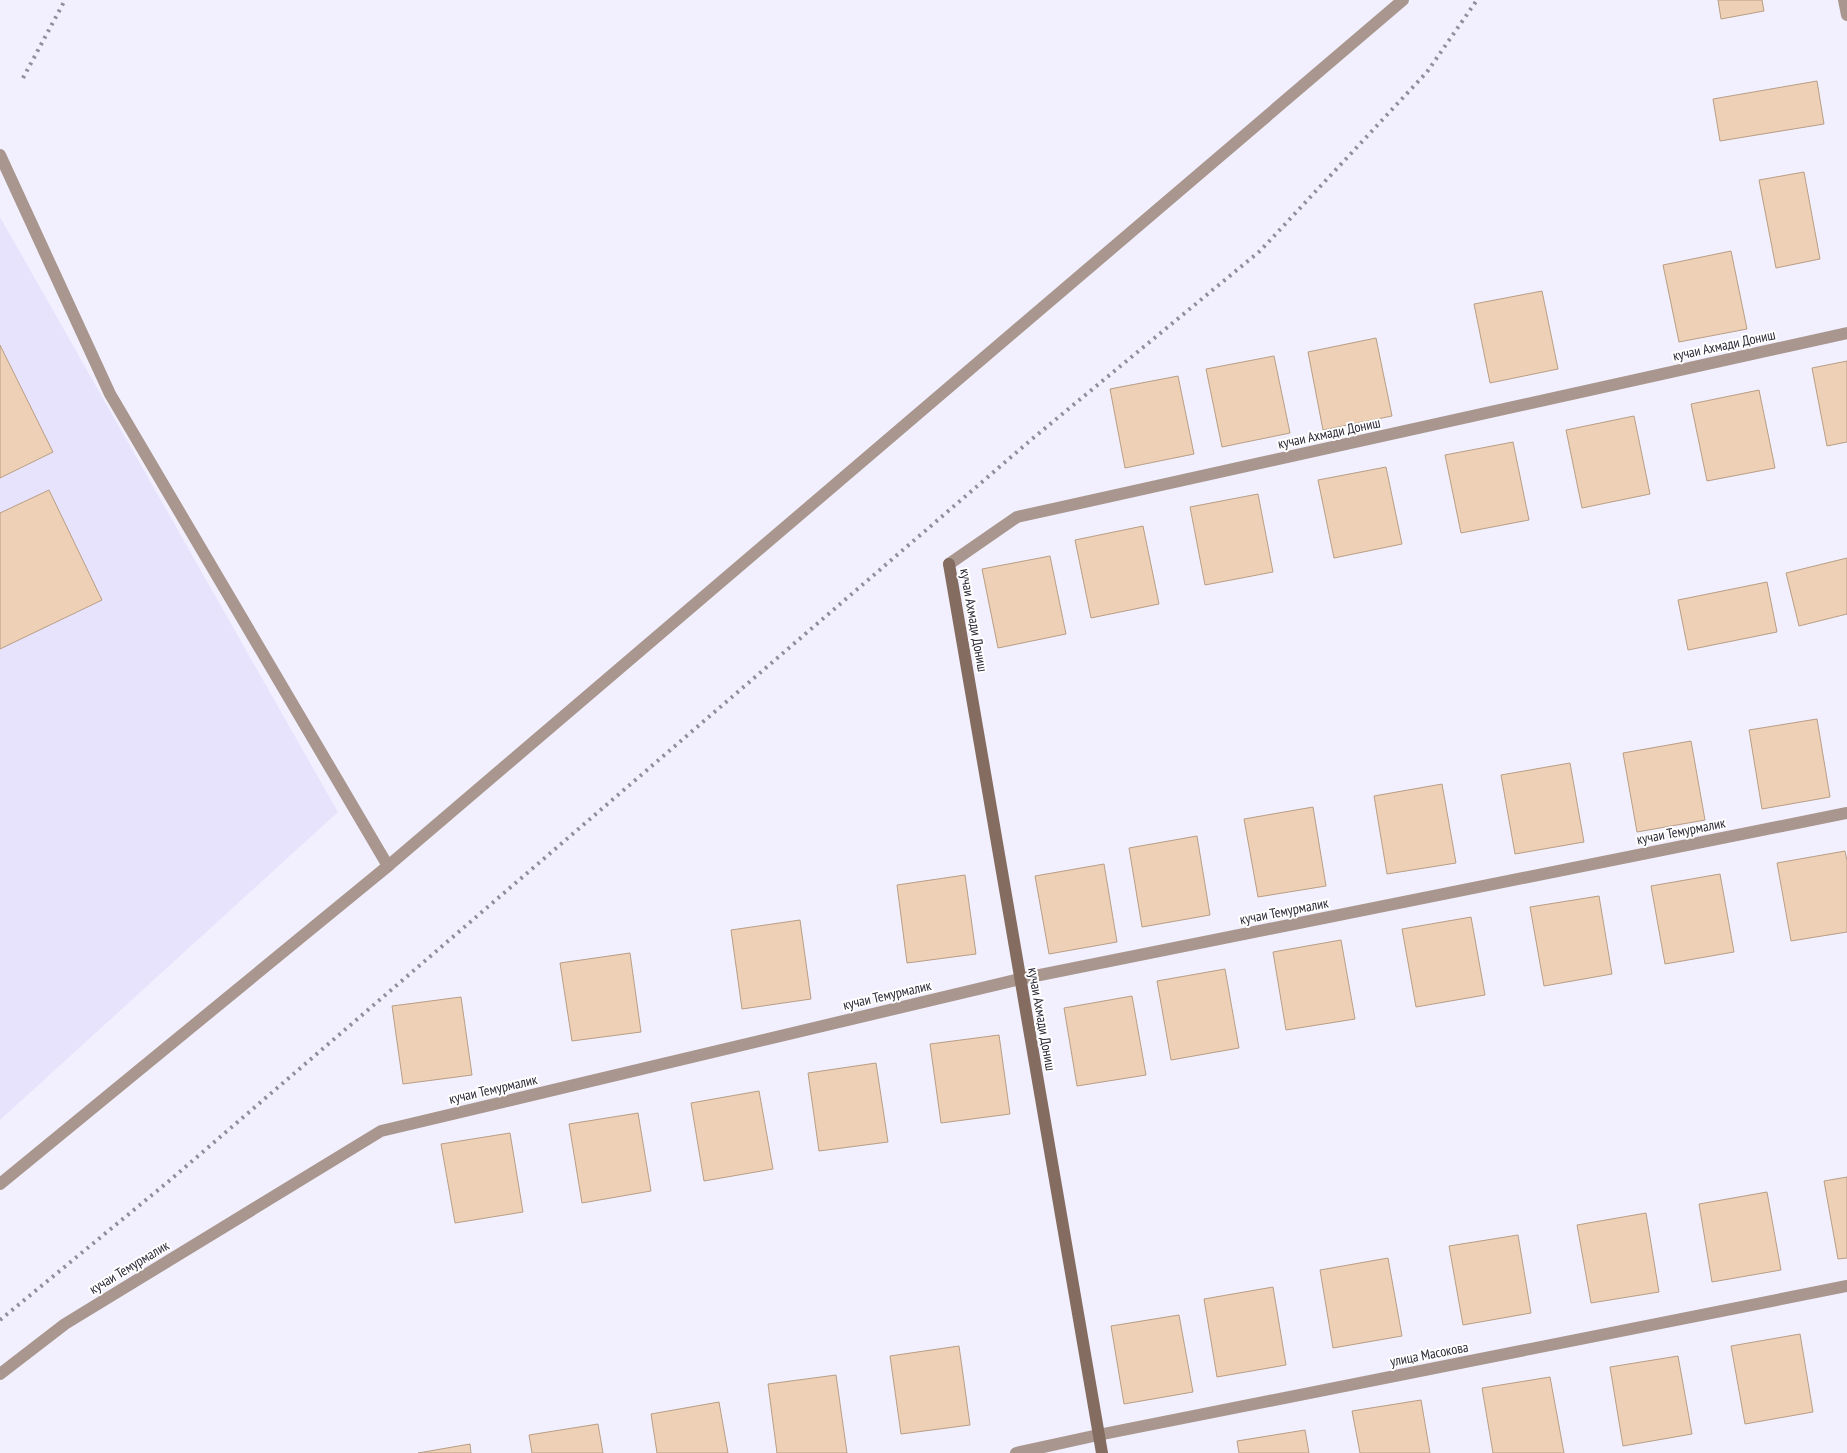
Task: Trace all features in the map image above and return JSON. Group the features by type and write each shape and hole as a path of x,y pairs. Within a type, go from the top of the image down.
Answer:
{"street":[{"path":"0,1184 388,866 1403,0"},
{"path":"1844,0 1847,16"},
{"path":"0,155 110,394 388,866"},
{"name":"кучаи Ахмади Дониш","path":"1102,1453 949,564 1016,517 1847,333"},
{"name":"кучаи Темурмалик","path":"0,1374 65,1324 381,1131 1020,979 1847,813"},
{"name":"улица Масокова","path":"1016,1453 1847,1286"}],"shaded area":[{"path":"0,217 338,812 0,1120"}],"building":[{"path":"1718,0 1762,0 1764,11 1721,19"},
{"path":"1817,81 1824,124 1720,141 1713,99"},
{"path":"1804,172 1820,259 1776,268 1759,180"},
{"path":"1731,251 1747,329 1679,342 1663,265"},
{"path":"1542,291 1558,369 1490,383 1474,304"},
{"path":"1376,338 1392,416 1323,430 1308,352"},
{"path":"0,345 53,452 0,478"},
{"path":"1274,356 1290,433 1222,447 1206,369"},
{"path":"1847,361 1847,442 1827,446 1812,368"},
{"path":"1178,376 1194,454 1125,468 1110,389"},
{"path":"1759,390 1775,468 1707,481 1691,404"},
{"path":"1634,416 1650,494 1582,508 1566,430"},
{"path":"1513,442 1529,520 1461,533 1445,455"},
{"path":"1386,467 1402,544 1334,558 1318,480"},
{"path":"49,490 102,600 0,649 0,513"},
{"path":"1258,494 1273,572 1205,585 1190,507"},
{"path":"1143,526 1159,604 1091,618 1075,540"},
{"path":"1050,556 1066,634 998,648 982,569"},
{"path":"1847,558 1847,614 1799,626 1786,573"},
{"path":"1767,582 1777,632 1688,650 1678,600"},
{"path":"1817,719 1830,797 1762,809 1749,730"},
{"path":"1691,741 1705,820 1637,832 1623,753"},
{"path":"1570,763 1584,842 1515,854 1501,775"},
{"path":"1442,784 1456,863 1387,874 1374,796"},
{"path":"1313,807 1326,886 1258,897 1244,819"},
{"path":"1197,836 1210,915 1142,927 1129,848"},
{"path":"1845,851 1847,861 1847,932 1791,941 1777,863"},
{"path":"1104,864 1117,942 1049,954 1035,876"},
{"path":"1720,874 1734,952 1665,964 1651,886"},
{"path":"965,875 976,954 907,963 897,885"},
{"path":"1599,896 1612,974 1544,986 1530,907"},
{"path":"1471,917 1485,995 1416,1007 1402,929"},
{"path":"800,920 811,999 742,1009 731,930"},
{"path":"1341,940 1355,1019 1286,1030 1273,952"},
{"path":"630,953 641,1032 572,1041 560,963"},
{"path":"1225,969 1239,1048 1171,1060 1157,981"},
{"path":"1132,996 1146,1075 1077,1086 1064,1008"},
{"path":"461,997 472,1075 403,1084 392,1006"},
{"path":"999,1035 1010,1114 941,1123 930,1044"},
{"path":"876,1063 888,1142 819,1151 808,1073"},
{"path":"759,1091 773,1169 704,1181 691,1103"},
{"path":"638,1113 651,1191 582,1203 569,1124"},
{"path":"510,1133 523,1212 455,1223 441,1144"},
{"path":"1847,1177 1847,1258 1838,1259 1824,1181"},
{"path":"1767,1192 1781,1270 1712,1282 1699,1204"},
{"path":"1646,1213 1659,1292 1591,1303 1577,1225"},
{"path":"1518,1235 1531,1313 1463,1325 1449,1246"},
{"path":"1388,1258 1402,1336 1333,1348 1320,1270"},
{"path":"1273,1287 1286,1365 1217,1377 1204,1299"},
{"path":"1179,1315 1193,1392 1124,1404 1111,1326"},
{"path":"1800,1334 1813,1412 1745,1424 1731,1346"},
{"path":"959,1346 970,1425 901,1434 890,1356"},
{"path":"1678,1356 1692,1434 1623,1446 1610,1367"},
{"path":"836,1375 847,1453 777,1453 768,1384"},
{"path":"1550,1377 1564,1453 1493,1453 1482,1388"},
{"path":"1421,1400 1430,1453 1360,1453 1352,1411"},
{"path":"719,1402 728,1453 657,1453 651,1414"},
{"path":"598,1424 603,1453 532,1453 529,1435"},
{"path":"1305,1430 1309,1453 1239,1453 1237,1441"},
{"path":"470,1444 471,1453 418,1453"}],"railway":[{"path":"23,78 65,0"},
{"path":"0,1320 169,1181 1032,439 1260,251 1427,72 1477,0"}]}
